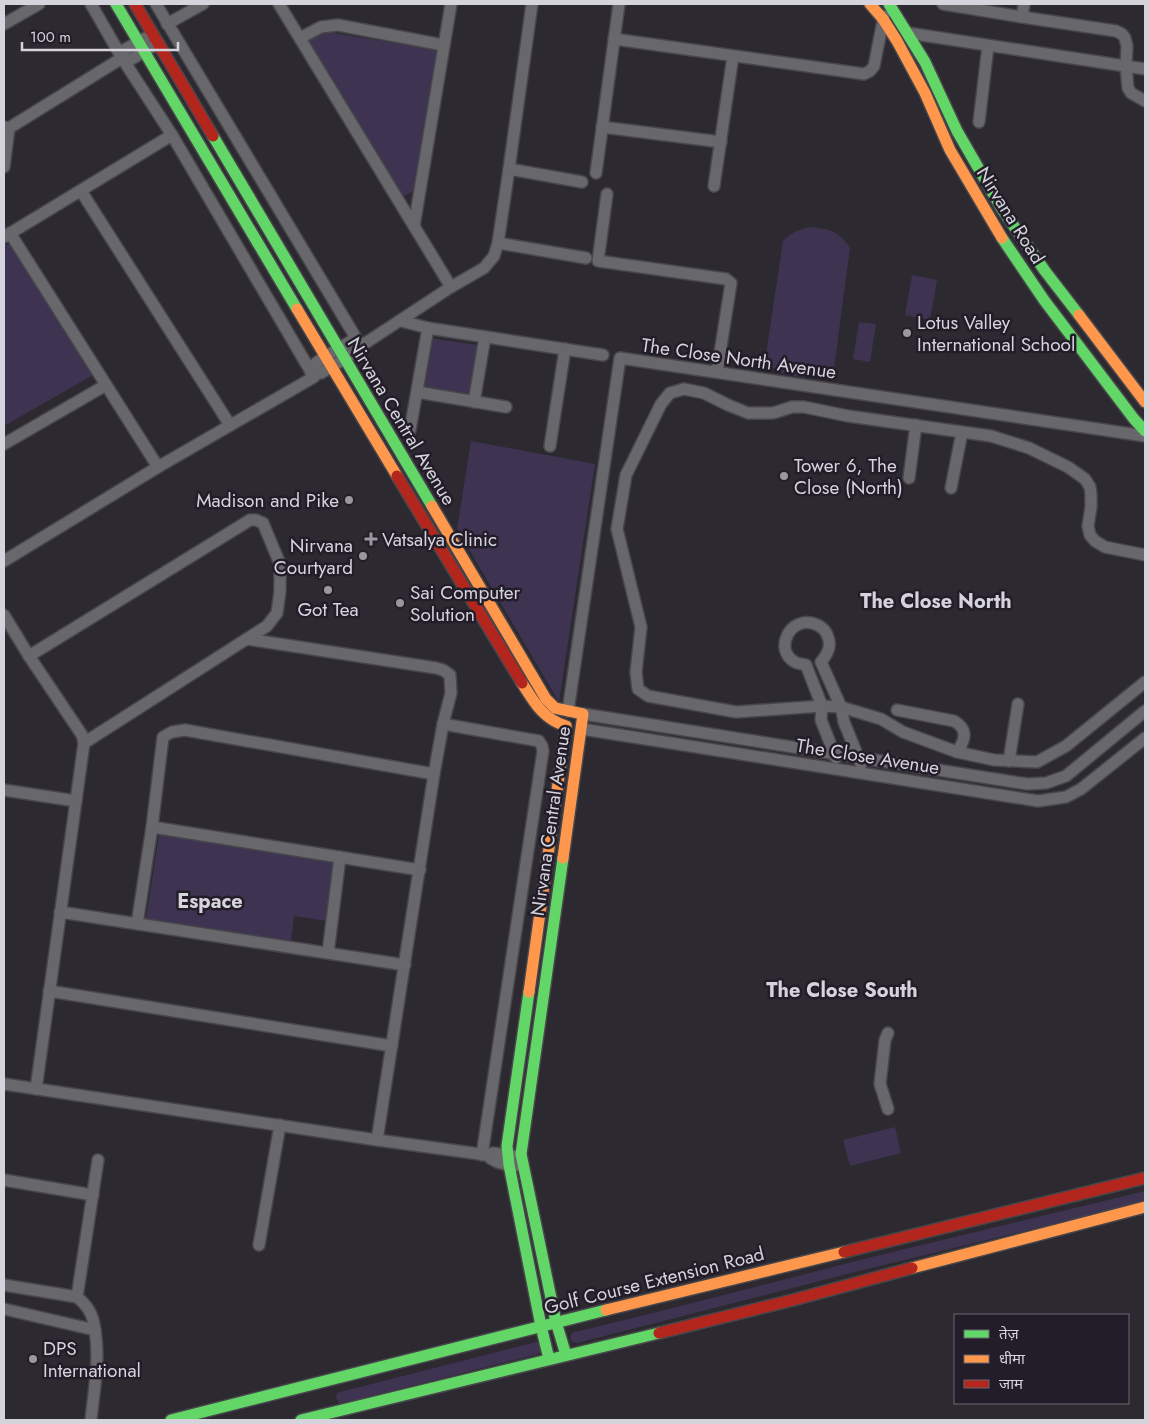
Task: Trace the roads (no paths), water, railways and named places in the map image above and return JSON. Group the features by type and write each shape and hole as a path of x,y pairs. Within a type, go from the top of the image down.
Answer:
{"street":[{"path":"4,24 39,4"},
{"path":"4,561 158,467 314,377 172,135 122,58 91,4"},
{"name":"Nirvana Central Avenue","path":"116,4 420,515 535,704 551,721 566,726 507,1146 508,1160 549,1359"},
{"name":"Nirvana Central Avenue","path":"135,4 546,699 556,708 583,714 521,1146 522,1163 556,1322 566,1355"},
{"path":"156,4 359,343"},
{"path":"168,24 202,4"},
{"path":"279,4 450,287"},
{"path":"414,226 450,4"},
{"path":"311,372 322,373 329,362 341,354 353,340 364,344 450,287 484,268 494,256 498,243 532,4"},
{"path":"596,173 619,4"},
{"name":"Nirvana Road","path":"870,4 883,19 897,42 925,93 950,150 1003,239 1044,300 1145,431"},
{"path":"614,39 864,74 874,66 883,19 888,4"},
{"name":"Nirvana Road","path":"888,4 925,62 957,131 1002,209 1045,272 1145,402"},
{"path":"943,4 1116,30 1125,38 1127,46 1128,88 1131,93 1144,100"},
{"path":"1022,17 1024,4"},
{"path":"300,38 321,27 338,25 443,45"},
{"path":"908,33 1145,69"},
{"path":"4,167 6,128 122,58 130,60 142,46 155,38"},
{"path":"979,122 988,46"},
{"path":"714,186 733,56"},
{"path":"602,127 721,142"},
{"path":"158,467 7,235 172,135"},
{"path":"509,169 582,182"},
{"path":"81,190 230,425"},
{"path":"607,194 598,261 726,279 731,283 717,372"},
{"path":"498,243 586,258"},
{"path":"401,321 428,328 603,355"},
{"path":"410,430 428,328"},
{"path":"474,402 485,337"},
{"path":"550,446 565,350"},
{"name":"The Close North Avenue","path":"568,711 620,358 1145,436"},
{"path":"4,444 106,386"},
{"path":"1145,555 1105,547 1095,541 1090,535 1088,526 1091,507 1090,487 1086,478 1029,448 990,436 848,416 804,407 792,407 773,413 748,413 704,393 684,389 670,393 660,404 626,475 617,529 641,627 636,672 638,689 648,696 736,712 822,706 842,707 881,719 903,732 957,752 994,760 1037,762 1066,746 1145,682"},
{"path":"417,392 506,407"},
{"path":"909,478 916,425"},
{"path":"951,488 962,432"},
{"path":"29,656 250,520 263,523 280,564 280,591 277,613 267,626 84,743"},
{"path":"4,615 82,735 84,743 36,1089"},
{"path":"839,769 821,720 822,706 806,665 795,663 786,652 786,637 790,630 796,625 803,623 817,624 828,635 829,650 821,662 842,707 844,722 864,773"},
{"path":"247,639 443,670 450,675 451,692 434,774 377,1140"},
{"path":"1009,761 1018,704"},
{"path":"897,710 954,720 960,724 964,730 965,737 957,752"},
{"path":"566,726 568,711"},
{"name":"The Close Avenue","path":"583,714 1027,784 1046,783 1066,776 1145,712"},
{"path":"444,724 539,741 543,751 484,1155"},
{"name":"The Close Avenue","path":"566,726 1038,801 1066,796 1081,789 1145,738"},
{"path":"137,924 163,737 172,732 186,730 434,774"},
{"path":"943,785 945,771"},
{"path":"993,793 996,779"},
{"path":"1046,783 1051,800"},
{"path":"4,790 76,801"},
{"path":"152,826 420,870"},
{"path":"328,953 340,857"},
{"path":"60,912 405,965"},
{"path":"49,991 392,1046"},
{"path":"888,1033 885,1040 880,1084 888,1109"},
{"path":"4,1084 484,1155 491,1160 508,1160 522,1163"},
{"path":"259,1244 280,1125"},
{"path":"77,1297 98,1160"},
{"name":"Golf Course Extension Road","path":"171,1420 556,1322 1145,1178"},
{"path":"4,1180 93,1195"},
{"path":"301,1420 793,1300 1145,1207"},
{"path":"4,1285 77,1297 86,1305 94,1320 98,1360 91,1420"},
{"path":"4,1308 95,1330"}],"place":[{"name":"Lotus Valley International School","path":"907,333"},
{"name":"Tower 6, The Close (North)","path":"784,476"},
{"name":"Madison and Pike","path":"349,500"},
{"name":"Vatsalya Clinic","path":"371,539"},
{"name":"Nirvana Courtyard","path":"363,556"},
{"name":"Got Tea","path":"328,590"},
{"name":"Sai Computer Solution","path":"400,603"},
{"name":"DPS International","path":"33,1359"}],"district":[{"name":"The Close North","path":"936,601"},
{"name":"Espace","path":"210,901"},
{"name":"The Close South","path":"842,990"}]}
